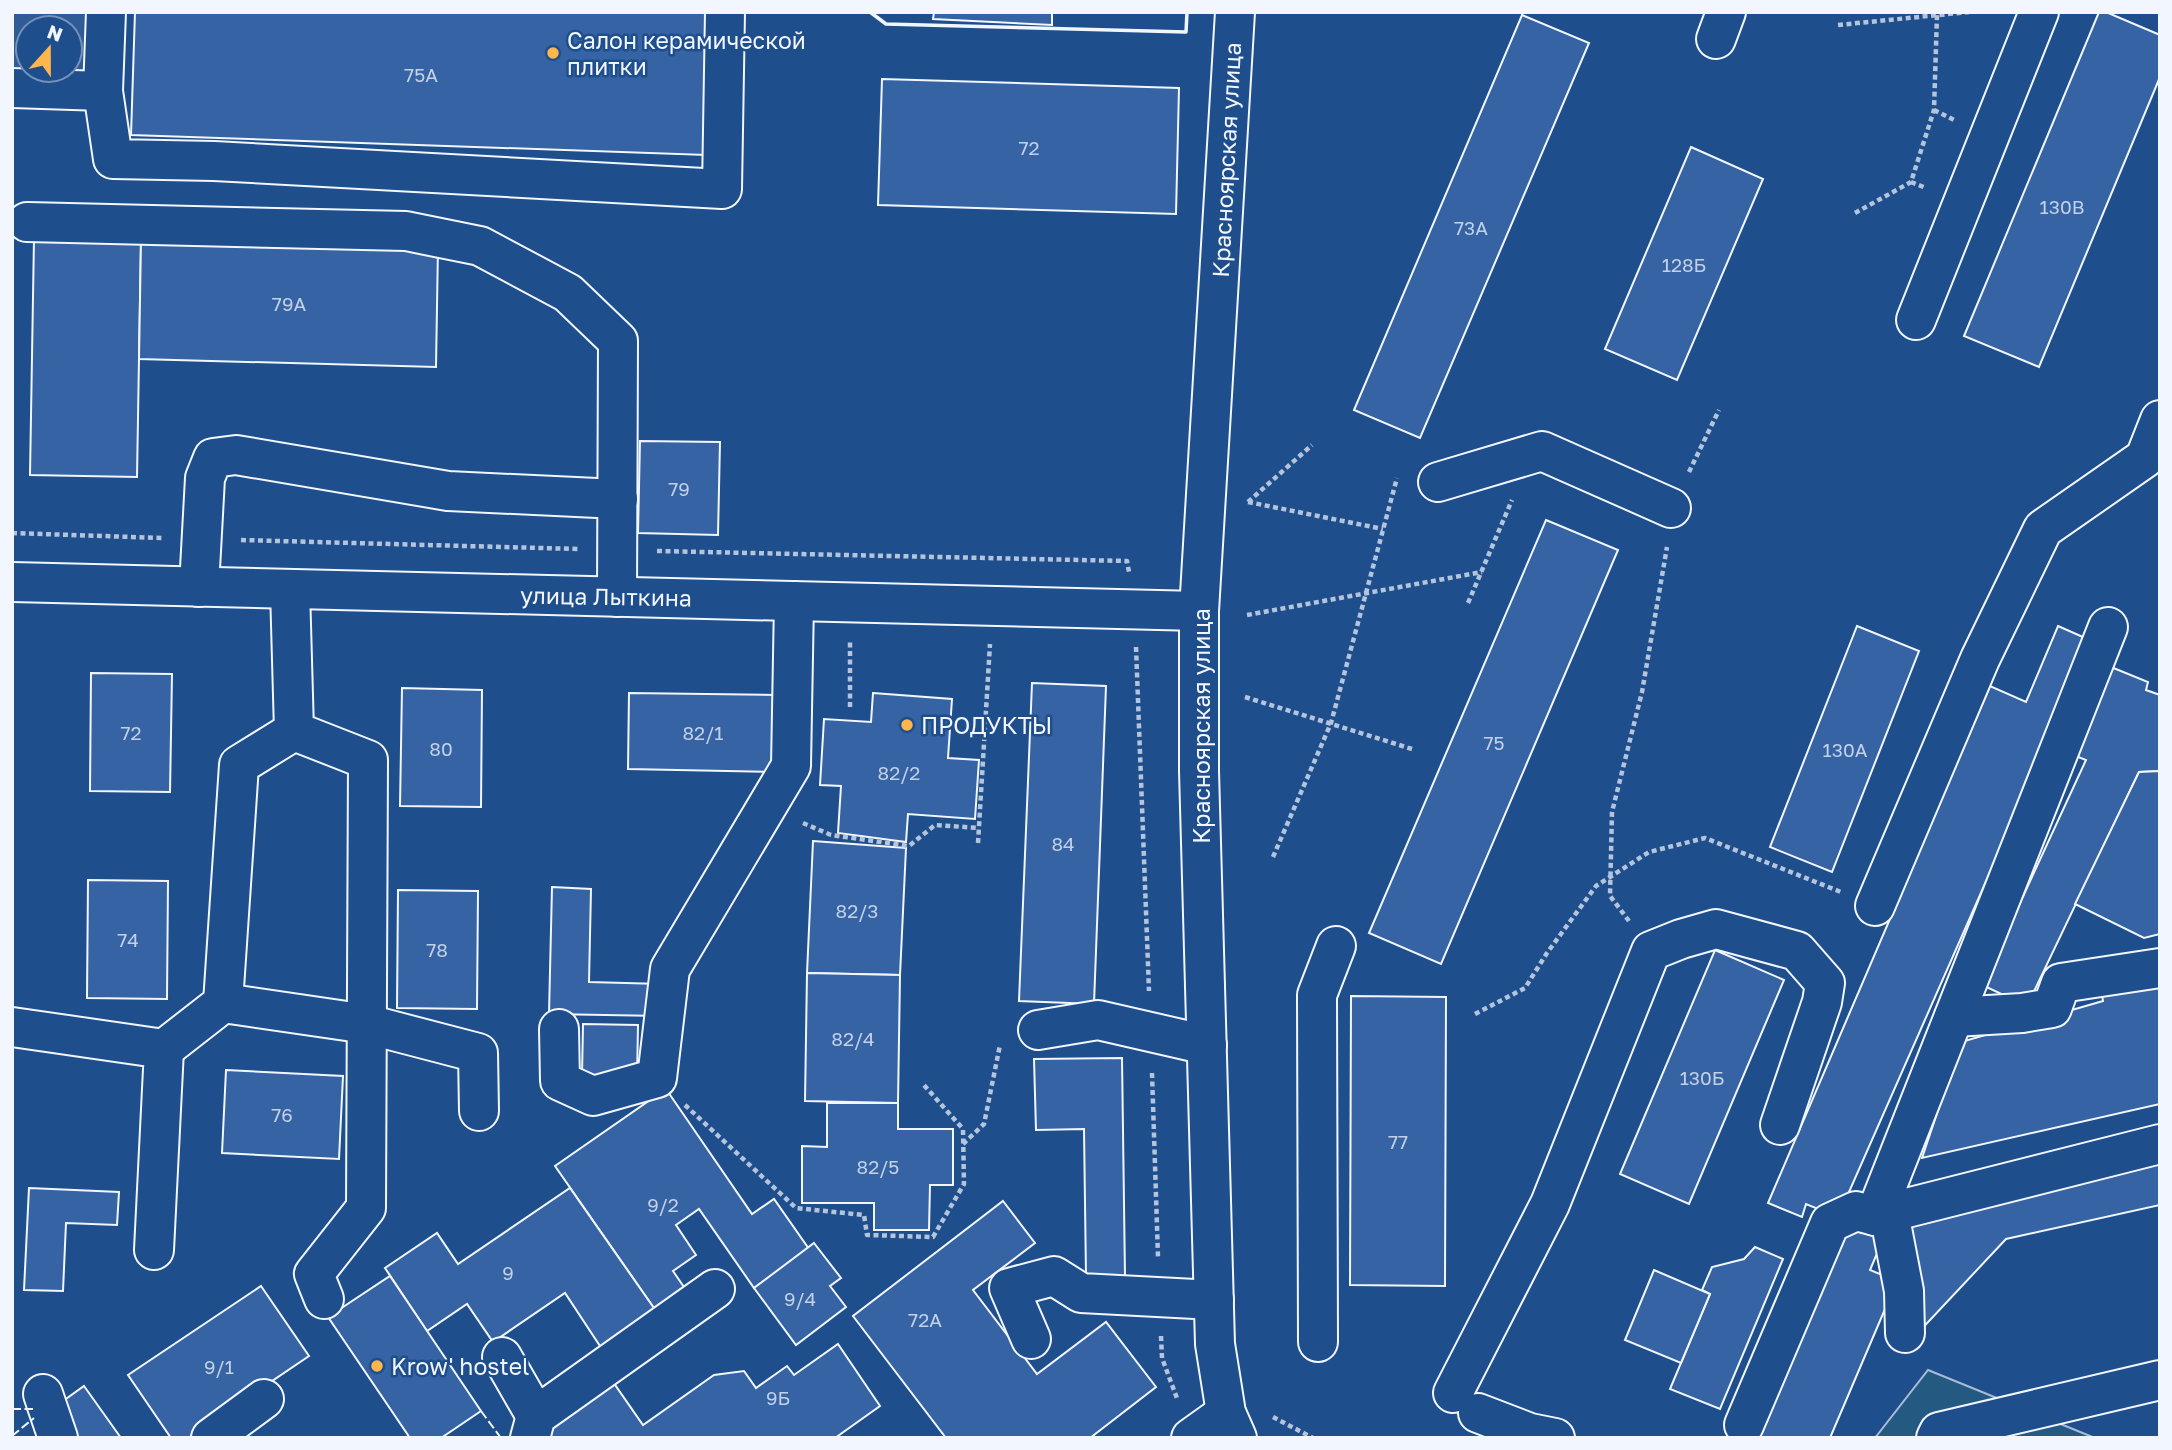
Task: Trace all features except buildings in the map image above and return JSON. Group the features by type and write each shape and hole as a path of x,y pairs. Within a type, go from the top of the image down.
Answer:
{"street":[{"path":"106,12 103,91 113,159 215,161 722,189 725,12"},
{"name":"Красноярская улица","path":"1235,12 1199,611 1199,771 1215,1344 1242,1421"},
{"path":"1916,320 2039,12"},
{"path":"12,89 103,91"},
{"path":"27,222 406,231 481,246 568,293 618,341 617,597"},
{"path":"1875,905 1980,659 2043,529 2145,457 2160,420"},
{"path":"1438,482 1542,451 1671,508"},
{"path":"199,587 205,478 213,458 236,455 448,491 618,499"},
{"name":"улица Лыткина","path":"12,582 1199,611"},
{"path":"290,589 294,731"},
{"path":"559,1029 560,1081 593,1096 657,1078 670,969 791,766 794,601"},
{"path":"1905,1333 1903,1291 1882,1214 1954,1017 2108,627"},
{"path":"223,1003 239,765 294,731"},
{"path":"294,731 368,760 366,1208 314,1274 324,1298"},
{"path":"1555,1438 1530,1433 1465,1403 1550,1204 1651,951 1716,929 1797,951 1825,983 1822,1002 1780,1125"},
{"path":"1318,1342 1317,995 1336,946"},
{"path":"1954,1017 2022,1013 2052,1008 2061,983 2160,968"},
{"path":"12,1027 163,1049 223,1003 367,1024 478,1053 479,1111"},
{"path":"1038,1030 1098,1020 1207,1045"},
{"path":"154,1250 163,1049"},
{"path":"1744,1425 1830,1223 1856,1212 1882,1214 2160,1144"},
{"path":"1031,1339 1009,1288 1054,1276 1081,1293 1214,1300"},
{"path":"502,1357 533,1427 715,1289"},
{"path":"1936,1438 1939,1432 2160,1380"},
{"path":"43,1394 58,1438"},
{"path":"211,1438 264,1399"},
{"path":"1191,1438 1242,1421"}],"path":[{"path":"1838,25 1969,12"},
{"path":"1855,213 1911,182 1934,110 1937,15"},
{"path":"1651,951 1609,895 1612,811 1642,692 1664,571 1671,508 1719,410"},
{"path":"1312,445 1248,502 1383,529"},
{"path":"1468,603 1531,454"},
{"path":"1273,857 1331,723 1399,470"},
{"path":"1247,615 1482,572"},
{"path":"850,641 850,707"},
{"path":"978,843 990,641"},
{"path":"1245,697 1412,749"},
{"path":"767,807 831,835 909,846 935,825 979,828"},
{"path":"1475,1014 1525,988 1596,886 1649,852 1705,838 1875,905"},
{"path":"963,1144 984,1124 1000,1045"},
{"path":"657,1078 796,1208 864,1215 867,1235 933,1237 964,1184 963,1129 923,1084"},
{"path":"1242,1421 1314,1438"}],"shaded area":[{"path":"12,12 97,12 95,81 84,81 84,14 14,14 14,79"},
{"path":"1928,1370 2095,1438 1875,1438"}],"fence":[{"path":"12,1409 33,1409"},
{"path":"481,1411 501,1438"},
{"path":"12,1436 34,1418"}],"wall":[{"path":"870,12 886,24 1186,32 1187,12"}],"place":[{"name":"Салон керамической плитки","path":"553,53"},
{"name":"ПРОДУКТЫ","path":"907,725"},
{"name":"Krow' hostel","path":"377,1366"}]}
